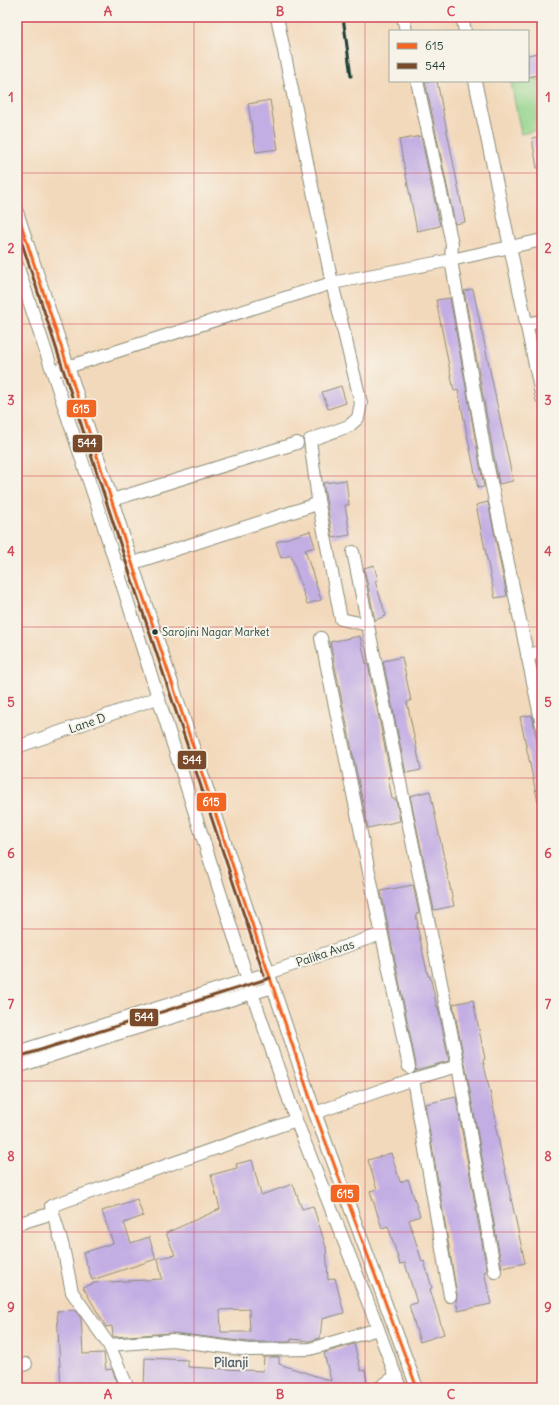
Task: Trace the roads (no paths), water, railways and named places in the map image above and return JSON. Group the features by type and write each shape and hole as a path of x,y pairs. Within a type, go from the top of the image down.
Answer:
{"street":[{"path":"277,17 332,283 361,404 358,418 349,426 310,440 318,500 341,619 368,625"},
{"path":"403,17 406,30"},
{"path":"462,17 465,30"},
{"path":"417,82 452,244 451,260 486,458 542,725"},
{"path":"475,82 542,398"},
{"path":"17,212 315,1113 417,1388"},
{"path":"53,372 332,283 451,260 542,240"},
{"path":"17,265 97,505 157,698 252,993 296,1120 398,1382 379,1388"},
{"path":"526,324 542,321"},
{"path":"112,500 297,442"},
{"path":"116,568 314,505 318,500"},
{"path":"353,552 458,1066 495,1272"},
{"path":"321,638 409,1066"},
{"path":"527,655 542,652"},
{"name":"Lane D","path":"17,747 157,698"},
{"name":"Palika Avas","path":"17,1052 269,974 381,934"},
{"path":"17,1067 110,1036 273,986"},
{"path":"315,1113 413,1079 458,1066"},
{"path":"413,1079 450,1296"},
{"path":"128,1388 109,1345 72,1292 63,1247 51,1206 296,1120"},
{"path":"17,1224 53,1213"},
{"path":"109,1345 172,1340 249,1350 310,1349 378,1329"}],"railway":[{"path":"343,17 351,76"}],"place":[{"name":"Sarojini Nagar Market","path":"155,632"}],"district":[{"name":"Pilanji","path":"231,1362"}]}
